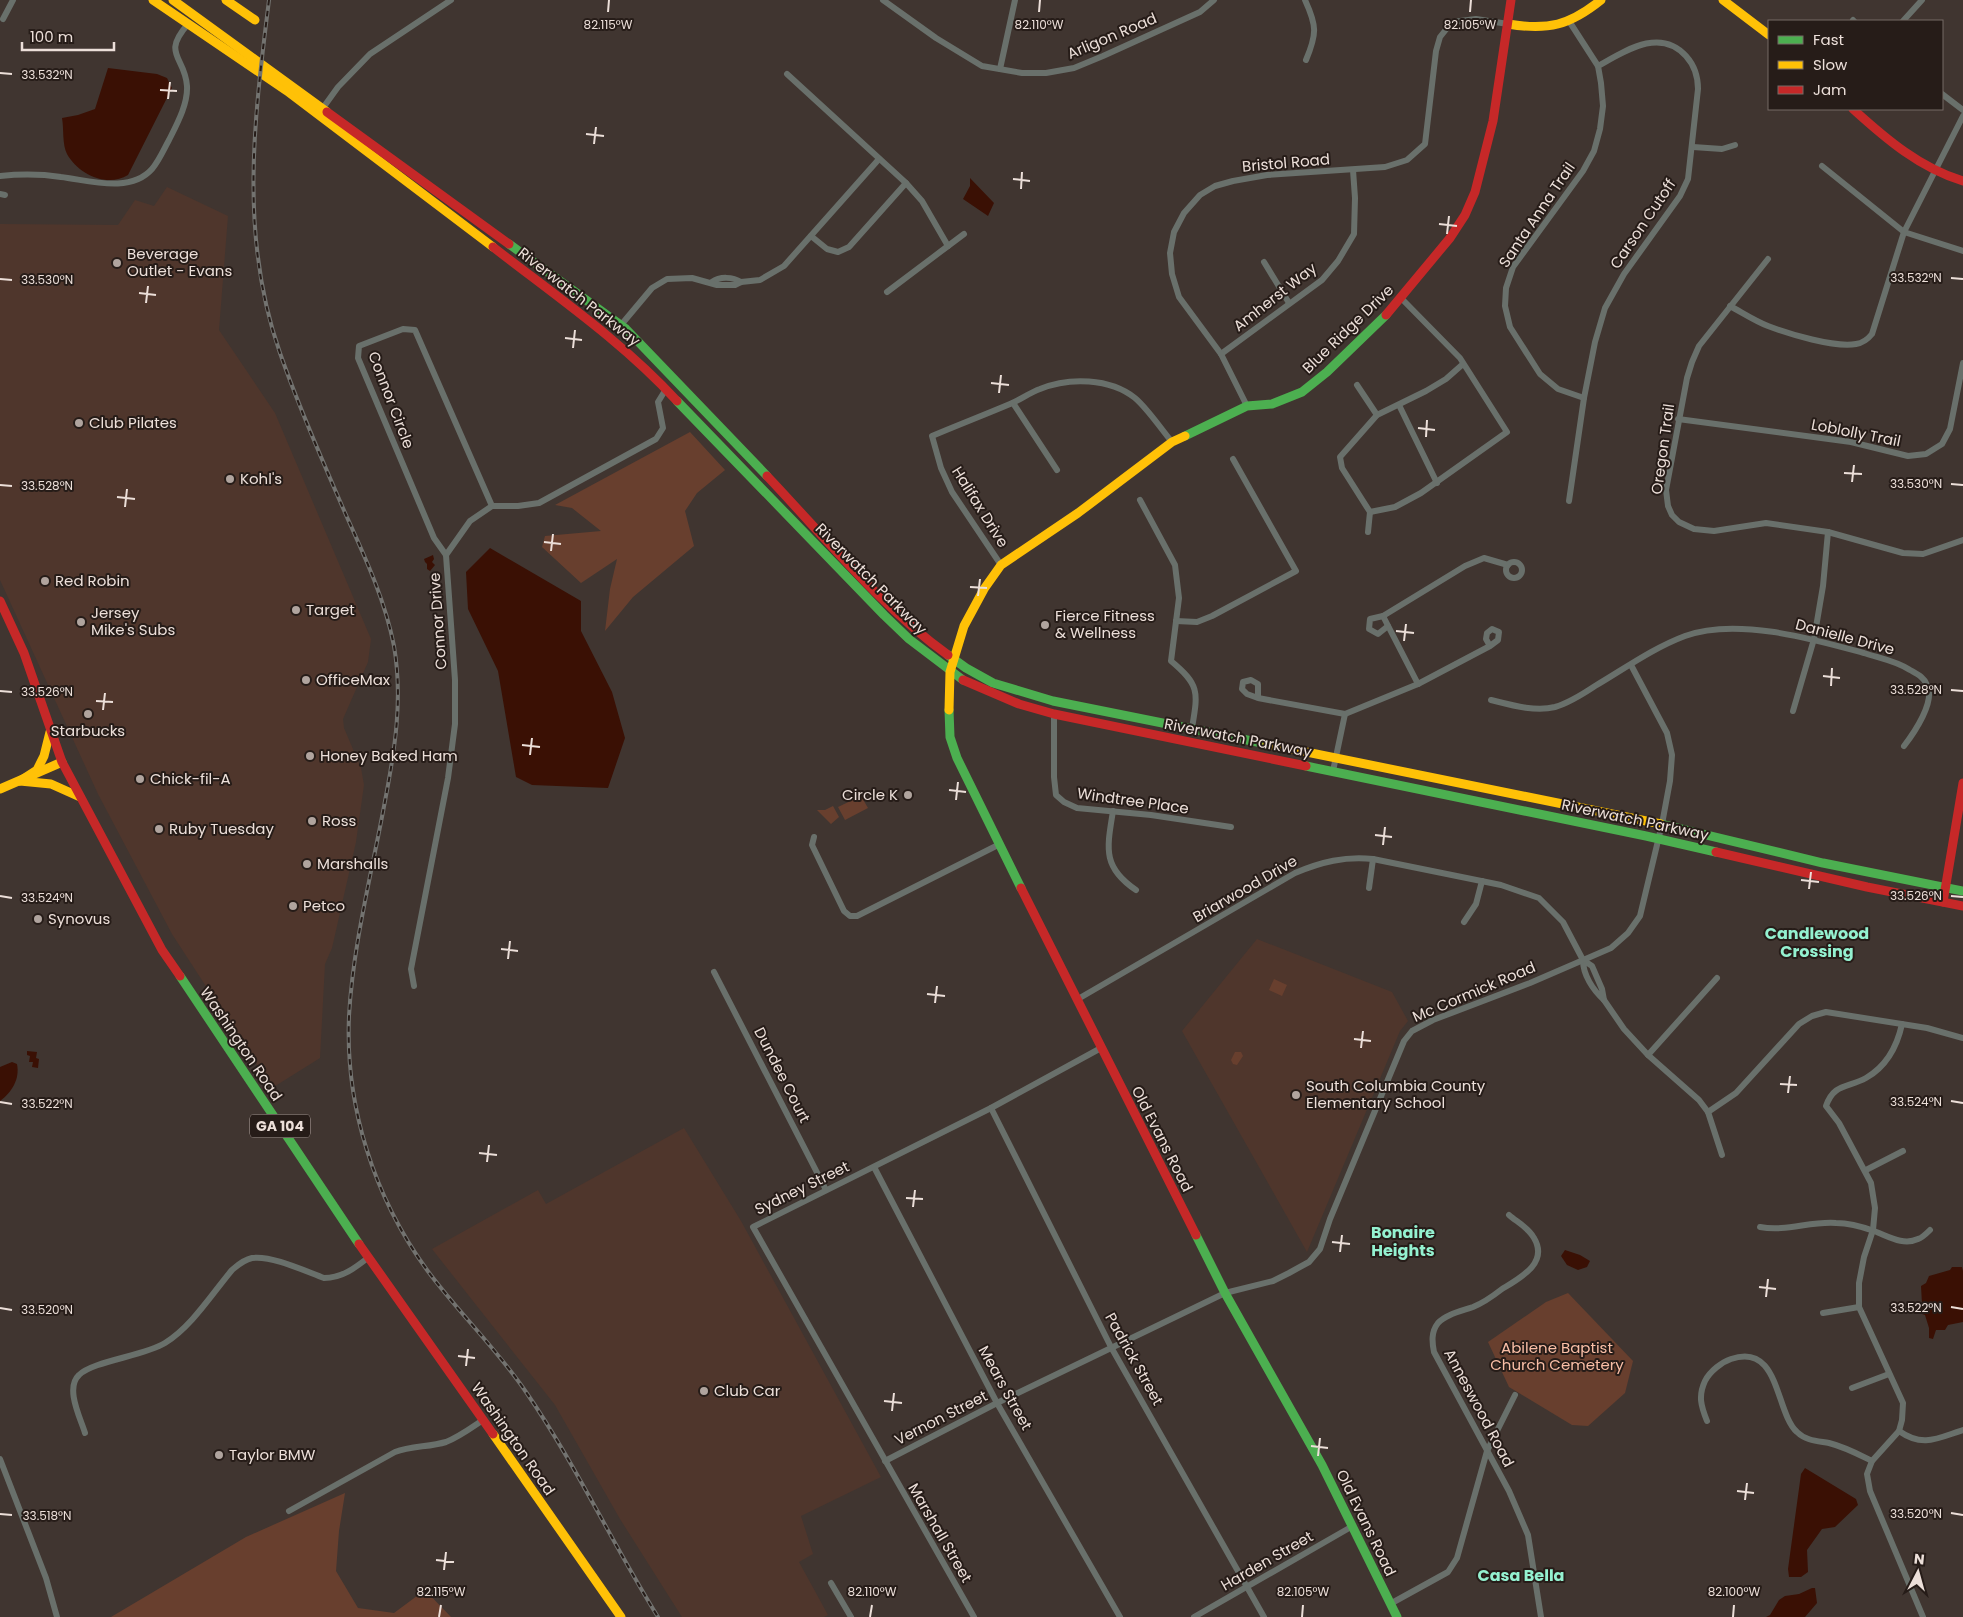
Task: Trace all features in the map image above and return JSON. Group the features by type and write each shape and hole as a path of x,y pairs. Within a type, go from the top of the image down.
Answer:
{"main road":[{"name":"Riverwatch Parkway","path":"153,0 286,86"},
{"name":"Riverwatch Parkway","path":"174,0 226,38 286,86 621,325 696,400 888,605 927,640 954,660 993,683 1053,701 1662,824 1823,864 1963,891"},
{"path":"226,0 255,20"},
{"name":"Blue Ridge Drive","path":"954,660 964,626 984,589 1002,565 1086,508 1172,442 1247,406 1272,404 1302,392 1334,365 1391,310 1450,238 1465,215 1475,192 1493,121 1512,0"},
{"path":"1508,24 1529,29 1542,28 1569,21 1584,14 1601,0"},
{"path":"1723,0 1768,34"},
{"path":"1854,110 1905,151 1935,172 1963,181"},
{"name":"Riverwatch Parkway","path":"321,111 591,322 636,360 884,615 909,639 963,680 1019,704 1054,714 1658,838 1821,876 1963,906"},
{"name":"Washington Road","path":"0,601 24,653 62,762 162,950 387,1286 484,1420 621,1617"},
{"name":"Old Evans Road","path":"954,660 950,672 948,725 957,758 1225,1293 1322,1465 1397,1617"},
{"path":"20,781 37,770 44,756 50,728"},
{"path":"0,789 62,762"},
{"path":"20,781 49,782 64,787 80,797"},
{"path":"1943,902 1963,783"}],"street":[{"path":"3,19 14,0"},
{"path":"321,111 338,87 370,54 450,0"},
{"name":"Arligon Road","path":"884,0 964,56 982,66 1022,73 1046,73 1074,68 1200,12 1214,0"},
{"path":"1000,69 1015,0"},
{"path":"1305,0 1315,28 1314,40 1306,60"},
{"path":"1904,20 1922,0"},
{"name":"Bristol Road","path":"1247,406 1221,354 1179,297 1172,274 1170,252 1174,232 1184,213 1200,195 1215,186 1233,181 1267,175 1385,167 1407,160 1425,144 1436,51 1440,37 1452,22 1476,19 1508,24"},
{"name":"Santa Anna Trail","path":"1569,21 1598,66 1602,83 1600,129 1594,151 1583,172 1513,267 1506,288 1505,306 1510,327 1540,374 1558,389 1584,398"},
{"path":"0,176 59,176 114,184 127,182 151,170 162,154 186,98 186,79 174,50 174,44 188,24"},
{"name":"Carson Cutoff","path":"1569,501 1584,398 1595,342 1605,308 1624,274 1680,196 1688,179 1698,88 1698,74 1682,51 1670,44 1655,41 1641,44 1598,66"},
{"path":"787,74 906,183 922,201 948,246"},
{"path":"1943,95 1963,110"},
{"path":"1730,306 1767,326 1790,333 1839,344 1856,344 1866,340 1872,334 1904,232 1963,116"},
{"path":"1693,147 1722,149 1735,146"},
{"path":"621,325 652,288 667,279 692,278 712,282 717,285 735,285 741,282 760,280 784,266 879,159"},
{"path":"1822,166 1904,232 1963,251"},
{"name":"Amherst Way","path":"1221,354 1322,280 1338,261 1354,234 1355,198 1353,170"},
{"path":"812,236 827,249 838,252 848,247 906,183"},
{"path":"888,292 964,234"},
{"name":"Oregon Trail","path":"1768,259 1700,346 1692,362 1678,419 1666,490 1668,506 1672,515 1679,522 1694,529 1714,530 1766,523 1828,532 1903,553 1923,554 1963,540"},
{"path":"1264,262 1290,303"},
{"path":"1370,512 1396,507 1437,483 1457,466 1507,432 1460,358 1401,298"},
{"name":"Connor Circle","path":"446,554 434,538 365,376 358,358 359,346 403,328 415,330 492,506"},
{"name":"Loblolly Trail","path":"1678,419 1852,442 1908,456 1926,454 1942,444 1950,429 1963,363"},
{"path":"1368,532 1370,512 1342,468 1340,457 1377,415 1446,379 1463,364"},
{"name":"Halifax Drive","path":"1002,565 952,492 941,468 932,436 1013,403 1025,395 1061,382 1082,381 1121,389 1136,399 1172,442"},
{"path":"1357,385 1377,415"},
{"path":"492,506 518,506 539,503 656,439 663,428 658,402 666,389"},
{"path":"1013,403 1057,470"},
{"path":"1399,405 1437,483"},
{"path":"1176,621 1197,622 1212,616 1296,571 1233,459"},
{"path":"1140,500 1175,565 1179,598 1171,661 1188,675 1196,690 1192,728"},
{"name":"Connor Drive","path":"414,986 411,969 448,778 455,724 455,680 446,554 470,521 492,506"},
{"path":"1793,711 1814,639 1823,586 1828,532"},
{"path":"1388,626 1378,634 1369,629 1370,619 1383,616 1465,566 1484,558 1508,565"},
{"path":"1383,616 1418,684"},
{"name":"Danielle Drive","path":"1491,700 1539,708 1555,707 1575,699 1631,665 1685,636 1707,631 1732,629 1785,634 1814,639 1904,666 1922,677 1930,692 1917,729 1904,746"},
{"path":"1258,698 1345,714 1418,684 1490,646"},
{"name":"Mc Cormick Road","path":"1225,1293 1273,1280 1289,1273 1309,1262 1320,1249 1330,1220 1404,1041 1412,1031 1433,1020 1611,948 1628,933 1640,916 1662,824 1670,781 1672,755 1667,733 1631,665"},
{"name":"Windtree Place","path":"1054,714 1054,777 1056,795 1064,802 1076,808 1151,815 1232,828"},
{"path":"1333,771 1345,714"},
{"path":"1113,812 1108,843 1111,864 1122,881 1136,890"},
{"path":"814,837 812,845 844,911 850,916 857,916 1000,844"},
{"name":"Briarwood Drive","path":"1078,999 1295,873 1315,864 1337,859 1373,859 1501,884 1539,898 1563,922 1583,960 1583,969 1596,992 1604,1000 1624,1030 1699,1100 1708,1112"},
{"path":"1369,888 1373,859"},
{"path":"1464,922 1476,904 1482,881"},
{"name":"Dundee Court","path":"714,972 826,1190"},
{"path":"1648,1054 1717,978"},
{"path":"1722,1155 1708,1112 1736,1093 1799,1024 1812,1016 1826,1012 1935,1030 1963,1038"},
{"path":"1902,1024 1899,1039 1891,1055 1881,1066 1865,1078 1838,1088 1830,1096 1826,1106 1839,1123 1866,1170 1871,1183 1875,1208 1872,1230 1859,1283 1859,1307 1903,1403 1899,1431 1872,1461 1867,1474 1870,1491 1923,1617"},
{"name":"Sydney Street","path":"885,1461 753,1227 991,1108 1101,1048"},
{"name":"Padrick Street","path":"991,1108 1111,1347 1264,1617"},
{"path":"1866,1170 1904,1151"},
{"name":"Mears Street","path":"874,1167 997,1402 1120,1617"},
{"name":"Anneswood Road","path":"1509,1215 1529,1230 1535,1238 1538,1255 1534,1265 1528,1273 1486,1300 1447,1317 1438,1323 1433,1332 1432,1341 1434,1352 1509,1491 1528,1535 1540,1617"},
{"path":"1760,1228 1775,1230 1807,1224 1837,1223 1872,1230 1894,1240 1906,1241 1918,1239 1930,1230"},
{"path":"85,1432 73,1392 74,1383 79,1374 93,1367 145,1352 164,1343 184,1328 240,1263 251,1258 262,1258 324,1278 334,1278 346,1273 369,1257"},
{"name":"Vernon Street","path":"885,1461 997,1402 1225,1293"},
{"path":"1823,1313 1859,1307"},
{"path":"1707,1421 1700,1403 1701,1391 1706,1378 1726,1361 1742,1355 1758,1359 1769,1371 1796,1432 1809,1440 1830,1443 1872,1461"},
{"path":"1852,1388 1889,1374"},
{"path":"1390,1604 1448,1572 1457,1558 1487,1451 1515,1395"},
{"path":"289,1511 395,1452 406,1448 445,1442 484,1420"},
{"path":"1899,1431 1911,1439 1928,1441 1963,1430"},
{"path":"0,1458 46,1578 57,1617"},
{"name":"Marshall Street","path":"885,1461 974,1617"},
{"name":"Harden Street","path":"1194,1617 1351,1527"},
{"path":"831,1583 851,1617"}],"shaded area":[{"path":"108,68 157,74 167,78 172,88 128,175 120,179 111,180 94,177 78,168 72,161 64,146 62,118 95,109"},
{"path":"970,178 994,203 988,216 963,199 970,186"},
{"path":"167,187 228,216 219,330 275,413 371,639 368,662 343,719 344,728 361,768 364,785 356,842 332,948 325,964 320,1058 272,1088 172,934 98,794 0,580 0,224 118,225 135,200 154,206"},
{"path":"490,548 581,601 581,631 612,692 625,738 608,788 532,785 516,777 498,671 468,609 466,572"},
{"path":"433,555 434,559 432,562 435,565 430,571 427,569 424,559"},
{"name":"South Columbia County Elementary School","path":"1257,939 1392,992 1408,1021 1400,1031 1307,1252 1182,1031"},
{"path":"27,1051 37,1052 36,1058 39,1059 38,1068 32,1067 33,1062 29,1062 30,1056 27,1055"},
{"path":"12,1062 17,1064 16,1080 8,1094 0,1101 0,1067"},
{"path":"684,1128 741,1221 881,1477 801,1516 813,1554 799,1562 828,1615 824,1617 682,1617 620,1519 555,1405 432,1249 538,1190 546,1204"},
{"path":"1565,1250 1590,1261 1587,1267 1578,1270 1567,1265 1561,1256"},
{"path":"1952,1267 1962,1267 1963,1271 1963,1322 1948,1325 1945,1330 1936,1330 1933,1339 1929,1338 1929,1328 1925,1315 1922,1314 1919,1307 1922,1304 1921,1286 1926,1283 1929,1276 1950,1270"},
{"path":"1805,1468 1856,1499 1858,1505 1835,1527 1822,1529 1807,1550 1808,1572 1801,1577 1789,1577 1788,1569 1801,1474"},
{"path":"1815,1588 1817,1603 1805,1617 1766,1617 1770,1615 1779,1600 1785,1596 1799,1594"}],"green space":[{"path":"690,432 725,470 697,493 685,511 694,546 633,597 605,631 610,589 617,559 581,583 542,547 545,536 601,531 572,508 555,505"},
{"path":"861,796 868,808 845,820 838,807"},
{"path":"833,806 839,817 831,824 817,810 825,810"},
{"path":"1274,979 1287,985 1282,996 1269,990"},
{"path":"1235,1052 1241,1052 1243,1056 1237,1065 1233,1064 1231,1060"},
{"name":"Abilene Baptist Church Cemetery","path":"1568,1293 1633,1361 1625,1393 1588,1426 1572,1425 1509,1387 1488,1342 1546,1302"},
{"path":"345,1493 339,1531 336,1571 358,1608 394,1613 425,1590 451,1617 111,1617 246,1537"}],"railway":[{"path":"269,0 259,89 253,178 259,265 267,309 295,394 380,595 390,629 397,666 398,705 395,743 354,962 351,989 349,1050 358,1117 378,1181 408,1242 427,1270 502,1360 526,1392 561,1447 658,1617"}],"traffic: fast":[{"path":"509,244 626,329 767,476"},
{"path":"1185,436 1247,406 1272,404 1302,392 1327,372 1386,315"},
{"path":"677,401 884,615 909,639 963,680"},
{"path":"948,655 966,668 993,683 1053,701 1267,744"},
{"path":"949,710 950,737 957,758 1021,888"},
{"path":"1306,766 1716,852"},
{"path":"1661,824 1823,863 1963,891"},
{"path":"180,976 359,1244"},
{"path":"1196,1235 1225,1293 1322,1465 1397,1617"}],"traffic: slow":[{"path":"153,0 287,91 493,247"},
{"path":"173,0 327,112"},
{"path":"226,0 255,20"},
{"path":"1508,24 1535,27 1558,24 1579,15 1601,0"},
{"path":"1723,0 1768,34"},
{"path":"949,710 950,672 964,626 984,589 1001,565 1078,513 1172,442 1185,436"},
{"path":"20,781 37,770 44,756 50,732"},
{"path":"1267,744 1661,824"},
{"path":"0,789 62,762"},
{"path":"20,781 51,784 80,797"},
{"path":"493,1434 621,1617"}],"traffic: jam":[{"path":"1386,315 1450,238 1465,215 1475,192 1493,121 1511,0"},
{"path":"1854,110 1904,151 1932,168 1963,181"},
{"path":"327,112 509,244"},
{"path":"493,247 612,339 677,401"},
{"path":"767,476 876,593 923,636 948,655"},
{"path":"0,601 24,653 62,762 162,950 180,976"},
{"path":"963,680 1019,704 1054,714 1306,766"},
{"path":"1943,902 1963,783"},
{"path":"1716,852 1867,887 1963,906"},
{"path":"1021,888 1196,1235"},
{"path":"359,1244 493,1434"}],"place":[{"name":"Beverage Outlet - Evans","path":"117,263"},
{"name":"Club Pilates","path":"79,423"},
{"name":"Kohl's","path":"230,479"},
{"name":"Red Robin","path":"45,581"},
{"name":"Target","path":"296,610"},
{"name":"Jersey Mike's Subs","path":"81,622"},
{"name":"Fierce Fitness & Wellness","path":"1045,625"},
{"name":"OfficeMax","path":"306,680"},
{"name":"Starbucks","path":"88,714"},
{"name":"Honey Baked Ham","path":"310,756"},
{"name":"Chick-fil-A","path":"140,779"},
{"name":"Circle K","path":"908,795"},
{"name":"Ross","path":"312,821"},
{"name":"Ruby Tuesday","path":"159,829"},
{"name":"Marshalls","path":"307,864"},
{"name":"Petco","path":"293,906"},
{"name":"Synovus","path":"38,919"},
{"name":"South Columbia County Elementary School","path":"1296,1095"},
{"name":"Club Car","path":"704,1391"},
{"name":"Taylor BMW","path":"219,1455"}],"district":[{"name":"Candlewood Crossing","path":"1817,942"},
{"name":"Bonaire Heights","path":"1403,1241"},
{"name":"Casa Bella","path":"1521,1575"}]}
